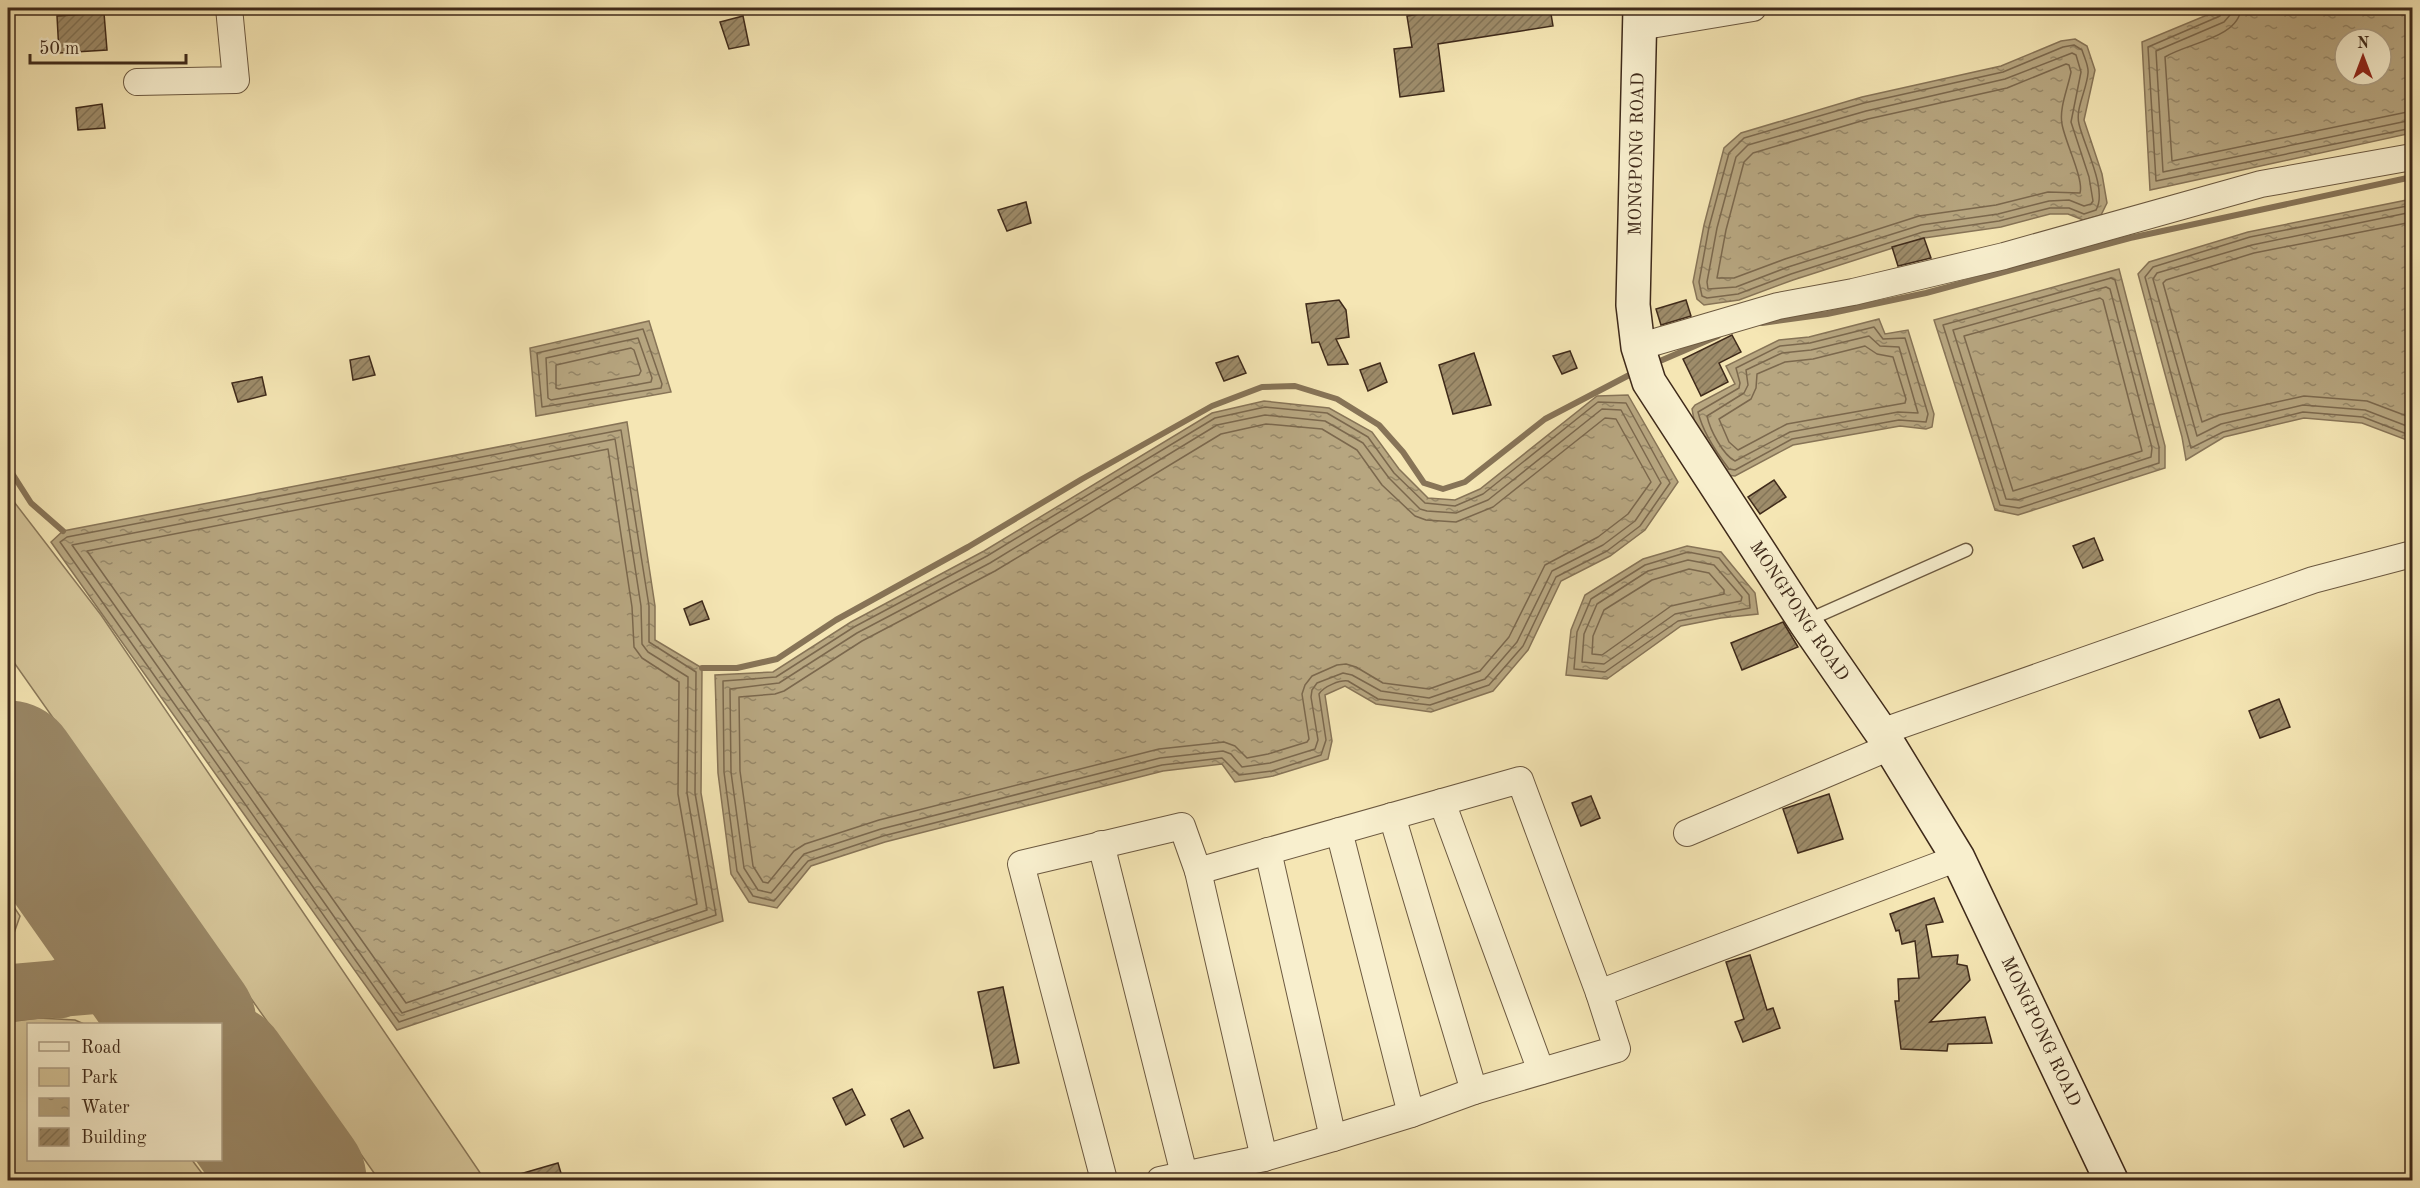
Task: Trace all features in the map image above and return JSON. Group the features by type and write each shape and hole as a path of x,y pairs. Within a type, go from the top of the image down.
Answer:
{"main road":[{"name":"MONGPONG ROAD","path":"1640,17 1633,305 1638,347 1649,382 1805,622 1886,740 1958,858 2111,1180"}],"street":[{"path":"137,82 236,81 230,8"},
{"path":"1640,17 1753,8"},
{"path":"1638,347 1778,306 1853,292 2004,256 2261,184 2412,157"},
{"path":"1688,833 1886,740 2313,580 2412,554"},
{"path":"1101,844 1172,1177 1264,1158 1411,1114 1474,1091 1617,1049 1599,993 1520,780 1198,871"},
{"path":"1442,802 1541,1071"},
{"path":"1392,816 1474,1091"},
{"path":"1104,1180 1021,864 1182,826 1198,871 1264,1158"},
{"path":"1340,831 1411,1114"},
{"path":"1268,851 1333,1138"},
{"path":"1599,993 1958,858"}],"lane":[{"path":"1805,622 1966,550"}],"green space":[{"path":"8,494 101,615 485,1180 379,1180 8,654"},
{"path":"8,898 20,916 8,944"},
{"path":"39,1018 75,1020 82,1023 27,1023 27,1161 193,1161 207,1180 21,1180 8,1164 8,1022"}],"water":[{"path":"2224,8 2412,8 2412,133 2150,190 2142,42"},
{"path":"2075,39 2087,46 2095,70 2084,120 2102,174 2107,203 2101,215 2083,220 2068,214 2050,214 2001,227 1924,238 1793,280 1739,300 1704,305 1697,299 1693,282 1704,225 1724,148 1741,133 1862,97 2001,66 2061,41"},
{"path":"2412,199 2412,442 2362,423 2304,418 2224,437 2186,460 2182,437 2138,274 2149,262 2248,232"},
{"path":"2119,269 2165,446 2165,468 2018,515 1995,510 1934,320"},
{"path":"1879,319 1885,334 1908,330 1934,414 1932,427 1926,429 1900,426 1793,445 1735,476 1726,475 1695,425 1692,409 1695,405 1735,384 1726,366 1779,340 1809,337"},
{"path":"649,321 671,392 536,416 530,348"},
{"path":"1628,395 1678,482 1645,530 1610,556 1561,581 1528,650 1493,691 1431,712 1376,704 1345,686 1325,695 1332,741 1328,759 1273,776 1235,782 1222,764 1163,771 885,842 811,866 777,908 749,902 731,874 718,773 715,675 773,672 851,622 984,551 1212,413 1264,401 1329,408 1372,432 1399,469 1428,498 1455,500 1480,489 1597,396"},
{"path":"627,422 655,606 655,640 702,668 701,793 723,921 397,1030 51,542 63,531"},
{"path":"1687,546 1721,552 1755,593 1758,614 1681,626 1607,679 1566,675 1571,630 1585,595 1643,559"}],"building":[{"path":"1457,8 1550,8 1553,26 1438,44 1444,91 1400,97 1394,49 1412,47 1407,16"},
{"path":"104,13 107,50 59,53 57,16"},
{"path":"743,16 749,45 729,49 720,22"},
{"path":"102,104 105,128 78,130 76,108"},
{"path":"1026,202 1031,223 1007,231 998,210"},
{"path":"1924,238 1931,258 1898,266 1892,247"},
{"path":"1339,300 1346,310 1349,337 1336,339 1348,364 1328,365 1319,342 1312,343 1306,304"},
{"path":"1686,300 1691,316 1661,325 1656,309"},
{"path":"1732,335 1741,352 1719,363 1728,382 1701,396 1683,359"},
{"path":"1570,351 1577,368 1562,374 1553,356"},
{"path":"1474,353 1491,405 1453,414 1439,365"},
{"path":"369,356 375,375 353,380 350,360"},
{"path":"1238,356 1246,373 1224,381 1216,363"},
{"path":"1380,363 1387,382 1368,391 1360,370"},
{"path":"262,377 266,395 238,402 232,383"},
{"path":"1774,480 1786,497 1760,514 1748,497"},
{"path":"2094,538 2103,560 2083,568 2073,546"},
{"path":"702,601 709,619 690,625 684,609"},
{"path":"1783,622 1798,647 1742,670 1731,643"},
{"path":"2279,699 2290,727 2260,738 2249,711"},
{"path":"1829,794 1843,839 1798,853 1783,809"},
{"path":"1591,796 1600,818 1581,826 1572,803"},
{"path":"1934,898 1943,922 1926,925 1932,957 1958,955 1957,964 1967,966 1970,980 1930,1022 1985,1017 1992,1043 1948,1044 1947,1051 1901,1049 1895,1001 1899,1001 1898,979 1919,978 1915,941 1902,944 1899,930 1896,931 1890,914"},
{"path":"1750,955 1767,1010 1773,1008 1780,1028 1743,1042 1735,1022 1744,1019 1726,962"},
{"path":"1003,987 1019,1063 994,1068 978,992"},
{"path":"852,1089 865,1115 846,1125 833,1098"},
{"path":"909,1110 923,1138 904,1147 891,1119"},
{"path":"558,1163 563,1180 514,1180 513,1176"}],"waterway":[{"path":"1762,323 1827,314 1926,293 2130,238 2412,177"},
{"path":"1653,364 1718,336"},
{"path":"702,668 737,668 777,659 836,620 968,547 1082,479 1212,406 1262,387 1295,386 1337,399 1379,425 1403,452 1424,483 1443,489 1465,482 1545,419 1635,372"},
{"path":"8,467 31,503 63,531"}],"taxiway":[{"path":"59,990 85,972 98,953 101,930 98,900"},
{"path":"8,993 123,983 143,985 155,990 179,1014"}],"runway":[{"path":"8,771 185,1023"},
{"path":"222,1076 296,1180"}]}
